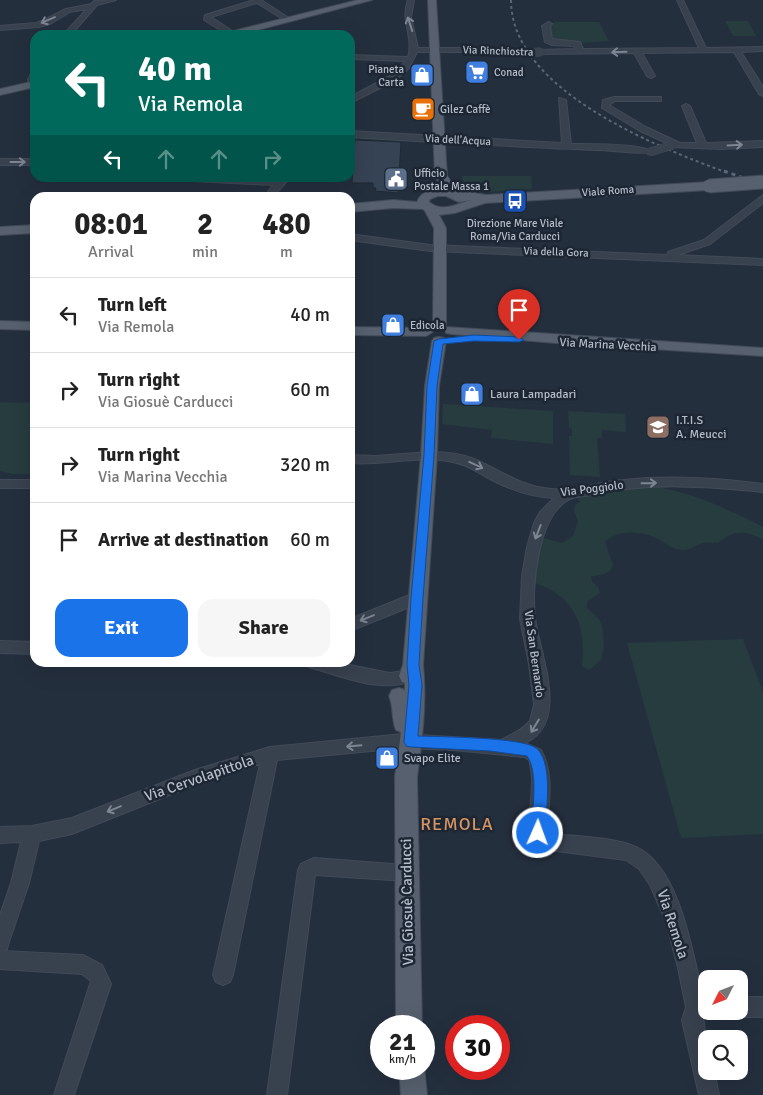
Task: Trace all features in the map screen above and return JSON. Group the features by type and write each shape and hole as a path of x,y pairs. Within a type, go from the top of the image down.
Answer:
{"main road":[{"path":"249,30 368,0"},
{"path":"432,0 441,177"},
{"path":"0,92 30,85"},
{"path":"440,228 449,214 457,208 461,200 448,188 446,180 441,177"},
{"path":"429,203 435,180 441,177"},
{"name":"Viale Roma","path":"429,203 442,192 485,199 763,182"},
{"path":"355,208 429,203 443,212 485,199"},
{"name":"Via Giosuè Carducci","path":"409,1015 406,777 402,756 407,741 415,685 411,671 415,622 409,601 429,455 432,386 441,334 440,228 429,203"},
{"path":"0,231 30,229"},
{"path":"0,325 30,326"},
{"name":"Via Marina Vecchia","path":"355,331 441,334 763,352"},
{"name":"Via Giosuè Carducci","path":"399,696 403,706 407,741"},
{"path":"413,1080 414,1095"}],"street":[{"path":"0,28 36,25 47,22 68,10 96,2 113,0"},
{"path":"355,95 392,80 407,66 415,50 414,38 406,12 411,0"},
{"path":"680,0 703,48"},
{"path":"223,30 208,20 206,16 258,1 288,20"},
{"path":"71,30 96,2"},
{"name":"Via Rinchiostra","path":"548,24 546,26 548,40 552,43 577,44 580,52"},
{"name":"Via Rinchiostra","path":"415,50 521,53 703,48 763,49"},
{"path":"736,49 763,94"},
{"path":"637,51 651,76"},
{"path":"355,57 411,59"},
{"name":"Via dell'Acqua","path":"658,99 614,100 606,102 605,106 643,129 675,144"},
{"path":"562,100 567,146"},
{"path":"686,106 702,145"},
{"name":"Via dell'Acqua","path":"355,134 624,148 650,152 675,144 763,144"},
{"path":"0,162 30,162"},
{"path":"272,192 280,182"},
{"path":"664,257 706,242 763,198"},
{"name":"Via della Gora","path":"355,238 440,248 763,262"},
{"name":"Via Poggiolo","path":"363,461 429,455 455,458 476,464 502,480 529,489 567,494 623,484 732,484 763,488"},
{"path":"355,460 363,461"},
{"path":"355,465 363,461"},
{"path":"0,484 30,484"},
{"name":"Via San Bernardo","path":"504,747 512,740 530,734 540,715 542,695 527,612 530,578 535,540 544,516 567,494"},
{"path":"355,623 409,601"},
{"path":"0,647 30,648"},
{"path":"334,667 386,688 399,696"},
{"path":"348,672 400,681 411,671"},
{"name":"Via Remola","path":"407,741 504,747 532,752 536,758 541,785 538,833 542,840 631,852 648,865 662,888 670,907 698,997"},
{"name":"Via Cervolapittola","path":"0,835 32,834 72,826 195,777 270,754 407,741"},
{"path":"223,975 270,754"},
{"path":"0,942 20,882 32,834"},
{"path":"277,1095 306,870 314,866 406,873"},
{"path":"0,960 83,965 94,969 100,979 101,984 64,1095"},
{"path":"748,1007 763,1007"},
{"path":"698,1011 692,1020 709,1095"}],"green space":[{"path":"725,21 748,21 756,36 733,36"},
{"path":"555,22 599,22 609,41 581,43 552,41 548,26"},
{"path":"462,176 531,176 532,189 469,193 455,187 454,182 463,182"},
{"path":"0,402 30,403 30,474 12,474 0,471"},
{"path":"443,404 553,411 553,444 491,438 492,430 442,424"},
{"path":"568,411 625,414 626,432 602,430 602,438 597,438 600,477 570,475 569,436 572,436 572,429 569,428"},
{"path":"632,486 674,490 714,504 763,527 763,540 751,534 740,533 729,536 718,543 703,543 690,549 681,550 643,534 629,532 610,538 605,542 613,565 607,573 591,576 592,582 598,587 600,593 588,601 586,607 598,618 602,625 604,646 601,660 589,670 582,666 583,652 580,626 569,605 560,596 535,583 540,537 562,543 573,536 578,521 574,511 575,505 580,502 576,496"},
{"path":"743,639 763,692 763,834 681,838 627,643"}],"building":[{"path":"355,140 401,142 398,193 375,191 376,188 373,188 373,183 352,183 355,182"}],"railway":[{"path":"511,0 517,32 535,61 561,87 593,110 628,131 664,148 728,173"},
{"path":"724,171 763,185"}],"place":[{"name":"Conad","path":"477,72"},
{"name":"Pianeta Carta","path":"422,75"},
{"name":"Gilez Caffè","path":"423,109"},
{"name":"Ufficio Postale Massa 1","path":"396,179"},
{"name":"Direzione Mare Viale Roma/Via Carducci","path":"515,201"},
{"name":"Edicola","path":"393,325"},
{"name":"Laura Lampadari","path":"472,394"},
{"name":"I.T.I.S A. Meucci","path":"658,427"},
{"name":"Svapo Elite","path":"387,758"}],"district":[{"name":"REMOLA","path":"457,824"}],"route":[{"path":"519,340 474,338 439,341 432,386 429,455 417,598 413,665 415,685 411,742 490,745 532,752 536,758 541,785 538,833"}]}
